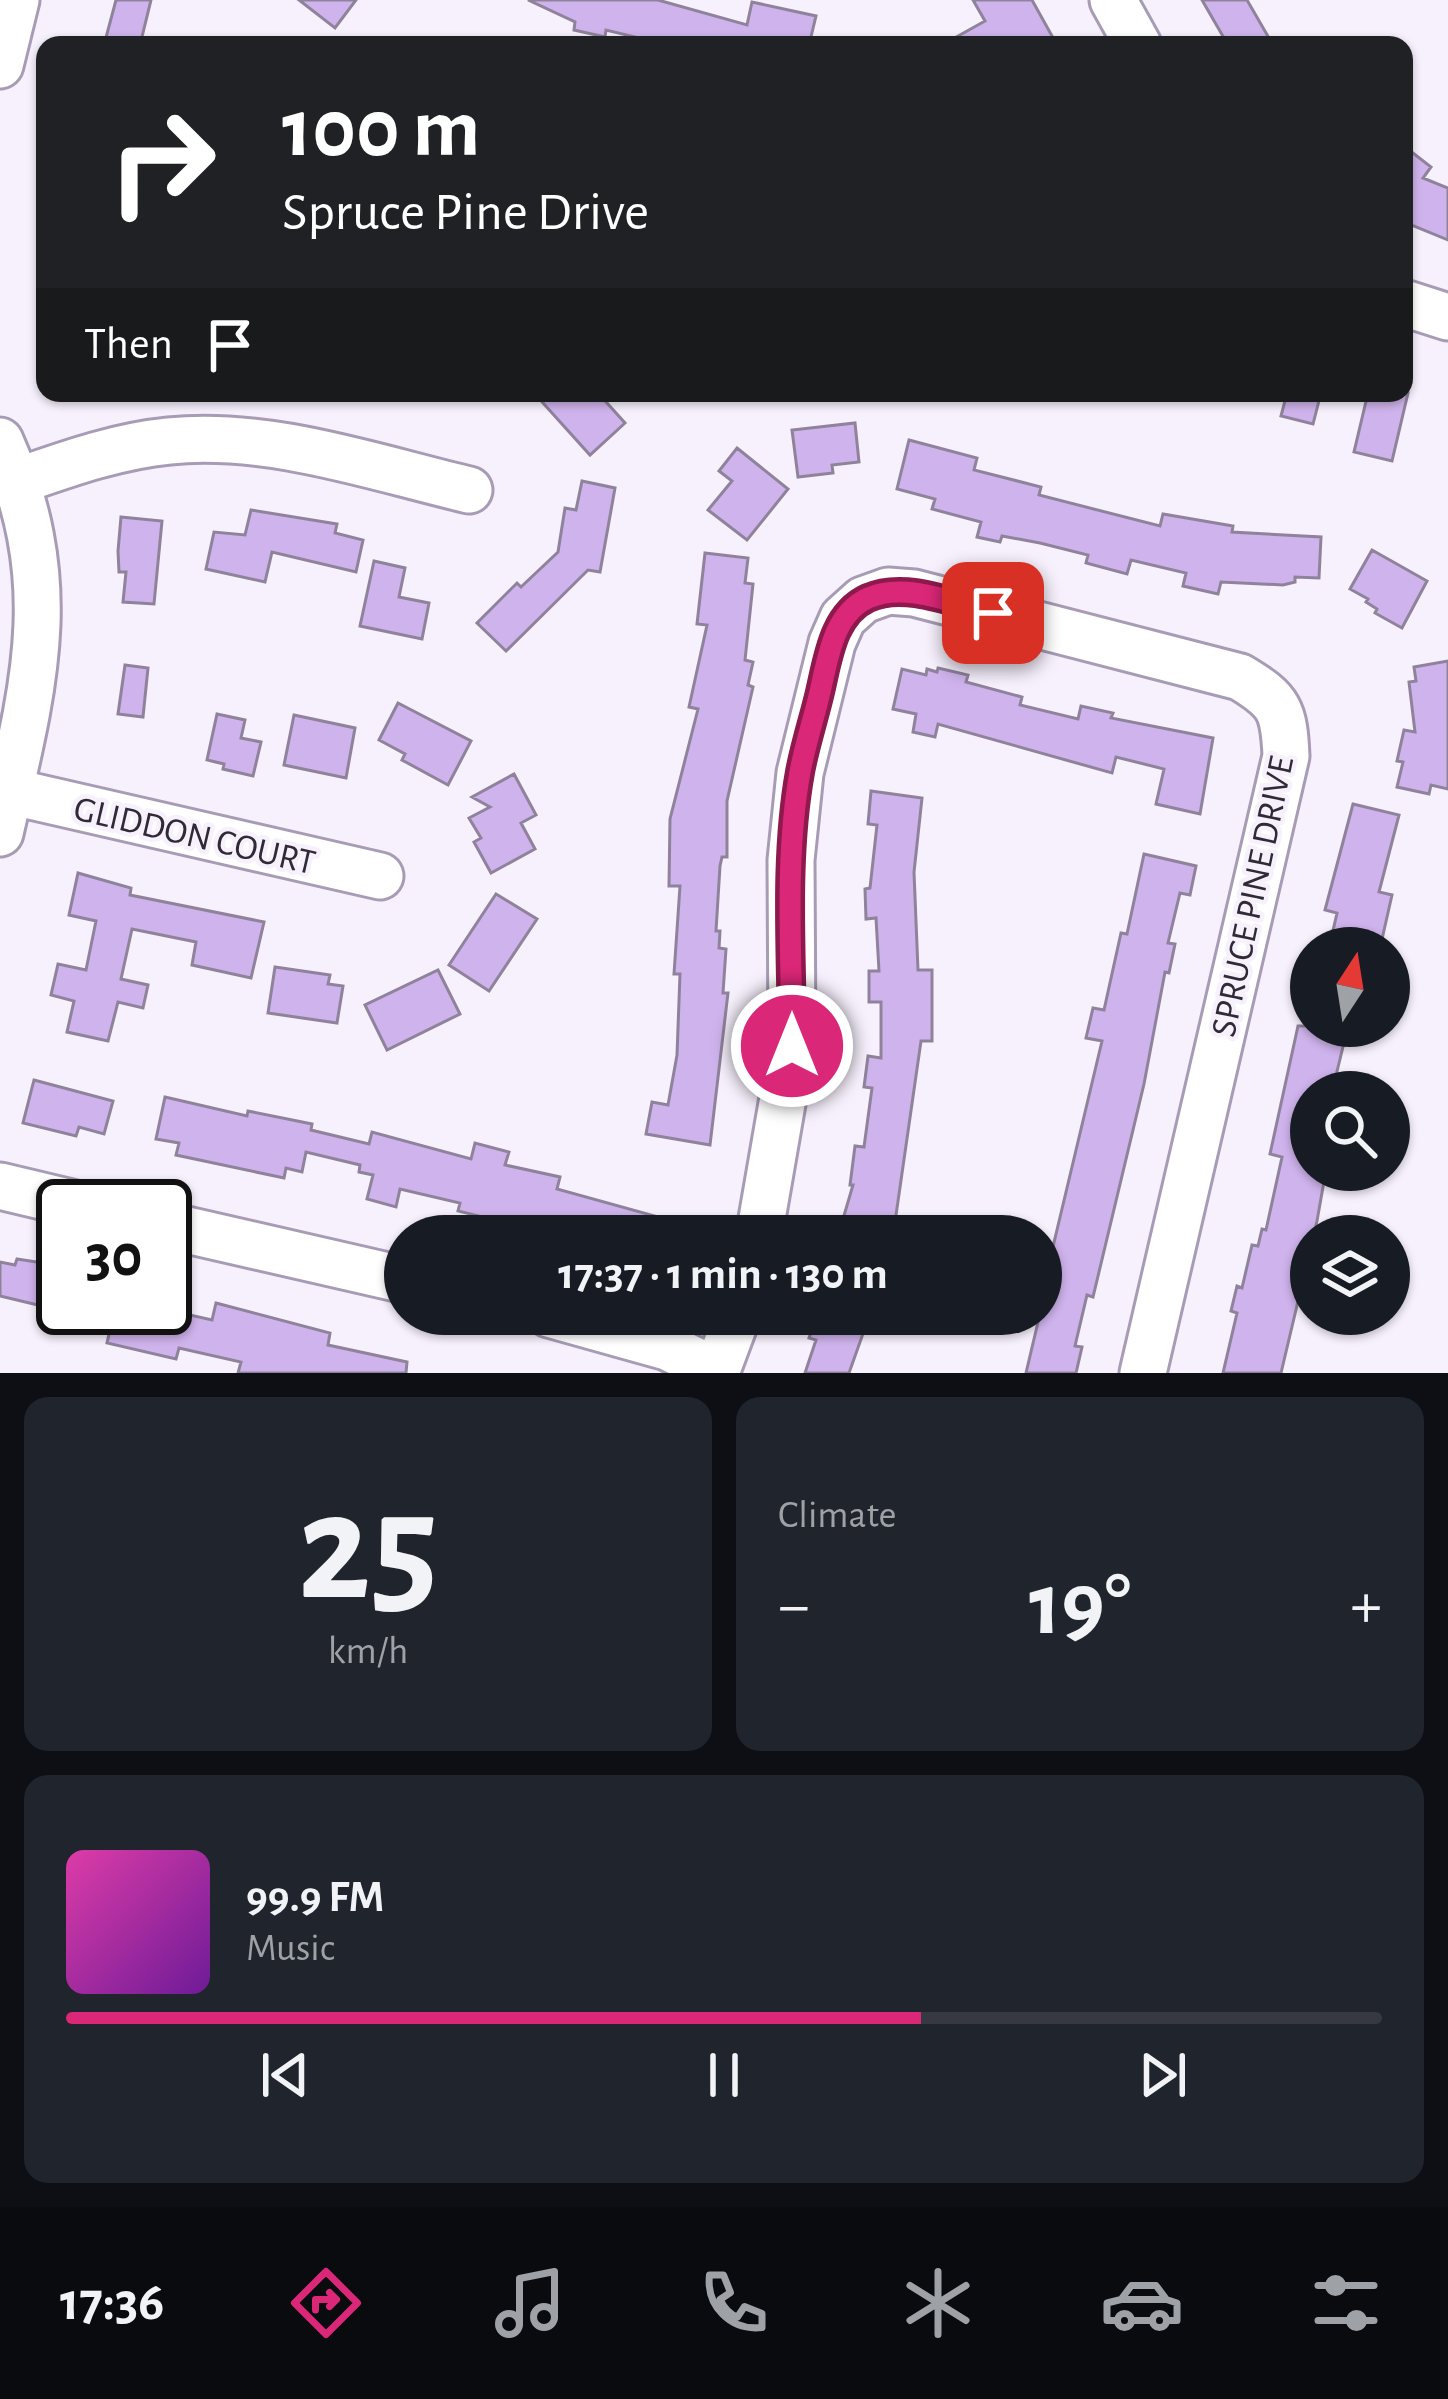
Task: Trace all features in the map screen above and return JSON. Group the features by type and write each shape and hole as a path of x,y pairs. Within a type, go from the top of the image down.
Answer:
{"street":[{"path":"0,65 16,0"},
{"path":"1113,0 1133,36"},
{"path":"1413,306 1448,317"},
{"path":"5,812 37,664 40,602 34,545 9,461 171,441 225,440 295,449 469,490"},
{"name":"SPRUCE PINE DRIVE","path":"763,1215 792,1046 791,860 800,773 832,643 843,618 863,600 888,591 914,593 1240,676 1268,694 1285,723 1286,756 1143,1373"},
{"name":"GLIDDON COURT","path":"5,812 380,876"},
{"path":"0,1186 36,1195"},
{"path":"192,1231 384,1275"},
{"path":"625,1335 668,1347 716,1372 730,1335"}],"building":[{"path":"116,0 151,0 142,36 106,36"},
{"path":"299,0 356,0 335,28"},
{"path":"528,0 658,0 747,25 752,2 816,16 811,36 631,36 606,30 601,36 574,30 575,22"},
{"path":"973,0 1032,0 1052,36 958,36 985,21"},
{"path":"1202,0 1247,0 1268,36 1223,36"},
{"path":"1413,153 1431,167 1423,178 1448,188 1448,240 1413,226"},
{"path":"542,402 606,402 625,423 590,455"},
{"path":"1285,402 1319,402 1313,424 1281,416"},
{"path":"1366,402 1406,402 1392,461 1354,452"},
{"path":"855,423 859,462 832,465 833,473 798,477 792,430"},
{"path":"909,440 977,458 974,470 1041,487 1039,495 1160,526 1163,514 1233,526 1232,532 1321,537 1319,578 1295,577 1295,582 1283,585 1221,582 1218,594 1183,586 1186,573 1131,560 1127,574 1086,563 1088,555 1040,543 977,537 981,522 932,509 935,499 897,489"},
{"path":"737,448 788,489 747,540 708,510 732,481 719,471"},
{"path":"582,481 615,488 600,572 588,570 506,651 477,623 517,583 521,587 558,552 565,508 576,510"},
{"path":"251,510 337,524 335,533 363,540 356,572 272,552 265,582 206,569 214,532 245,535"},
{"path":"121,517 162,521 154,604 123,602 126,572 119,572 118,551"},
{"path":"1372,550 1427,581 1402,628 1375,613 1368,599 1350,589"},
{"path":"705,553 748,558 745,583 753,584 745,660 753,662 748,685 753,687 727,801 727,857 722,857 720,866 716,931 720,931 719,948 726,949 723,993 728,993 710,1145 646,1134 652,1102 668,1105 677,1055 680,974 674,974 680,886 669,886 670,819 698,709 689,707 707,625 697,624"},
{"path":"374,561 405,568 399,597 429,603 422,639 360,626"},
{"path":"1448,661 1448,789 1431,785 1429,794 1397,787 1404,730 1415,732 1409,682 1416,681 1414,667"},
{"path":"125,665 148,668 143,717 118,714"},
{"path":"938,668 968,675 966,682 1022,697 1020,705 1078,719 1081,706 1113,713 1111,718 1213,738 1200,814 1156,804 1164,769 1116,757 1112,773 938,724 935,737 913,732 916,714 893,709 902,669 926,675 927,669 937,672"},
{"path":"398,703 471,741 448,785 402,760 405,754 379,740"},
{"path":"217,714 245,720 241,738 261,742 253,776 207,760"},
{"path":"294,715 355,728 346,778 284,765"},
{"path":"514,774 536,815 521,823 535,849 491,873 474,842 481,838 469,818 490,807 472,797"},
{"path":"871,791 922,798 914,872 918,970 932,970 932,1041 921,1041 896,1215 844,1215 853,1185 855,1146 864,1147 872,1088 864,1087 868,1056 881,1058 881,1002 869,1002 869,971 879,971 876,918 866,919 865,889 870,888 877,825 868,824"},
{"path":"1353,804 1399,815 1379,892 1392,895 1385,927 1334,927 1337,913 1325,910"},
{"path":"1144,854 1196,866 1190,895 1180,893 1168,943 1175,944 1169,973 1165,972 1144,1084 1093,1297 1087,1295 1075,1346 1082,1347 1076,1373 1026,1373 1035,1335 1062,1335 1061,1215 1102,1041 1086,1038 1093,1008 1104,1010 1121,933 1127,934"},
{"path":"78,873 131,888 130,895 264,922 251,978 192,965 196,942 132,929 121,979 148,985 143,1008 118,1002 108,1041 67,1032 74,1001 51,995 58,964 86,970 96,921 69,915"},
{"path":"496,894 537,919 489,991 449,965"},
{"path":"275,967 330,975 328,984 343,986 337,1023 268,1013"},
{"path":"438,970 460,1014 387,1050 365,1005"},
{"path":"1293,1047 1343,1047 1337,1071 1290,1071 1290,1191 1322,1191 1318,1215 1290,1215 1290,1335 1281,1373 1223,1373 1237,1313 1231,1311 1237,1286 1242,1288 1252,1245 1258,1246 1262,1229 1266,1230 1282,1157 1270,1154"},
{"path":"34,1080 113,1101 104,1134 79,1127 76,1136 23,1123"},
{"path":"165,1097 247,1116 248,1111 312,1124 311,1130 369,1144 372,1132 471,1159 475,1143 509,1152 505,1165 560,1177 557,1189 651,1215 474,1215 458,1211 460,1203 400,1189 396,1207 367,1199 373,1175 359,1172 360,1165 306,1152 302,1172 286,1168 284,1178 176,1155 179,1143 156,1139"},
{"path":"17,1259 36,1262 36,1305 0,1296 0,1262 15,1265"},
{"path":"216,1303 330,1333 328,1345 407,1362 406,1373 238,1373 241,1362 179,1348 176,1359 107,1343 109,1335 192,1335 192,1315 212,1320"},
{"path":"863,1335 849,1373 805,1373 816,1340 809,1338"}],"route":[{"path":"792,1046 791,860 800,773 832,643 843,618 863,600 888,591 993,613"}]}
